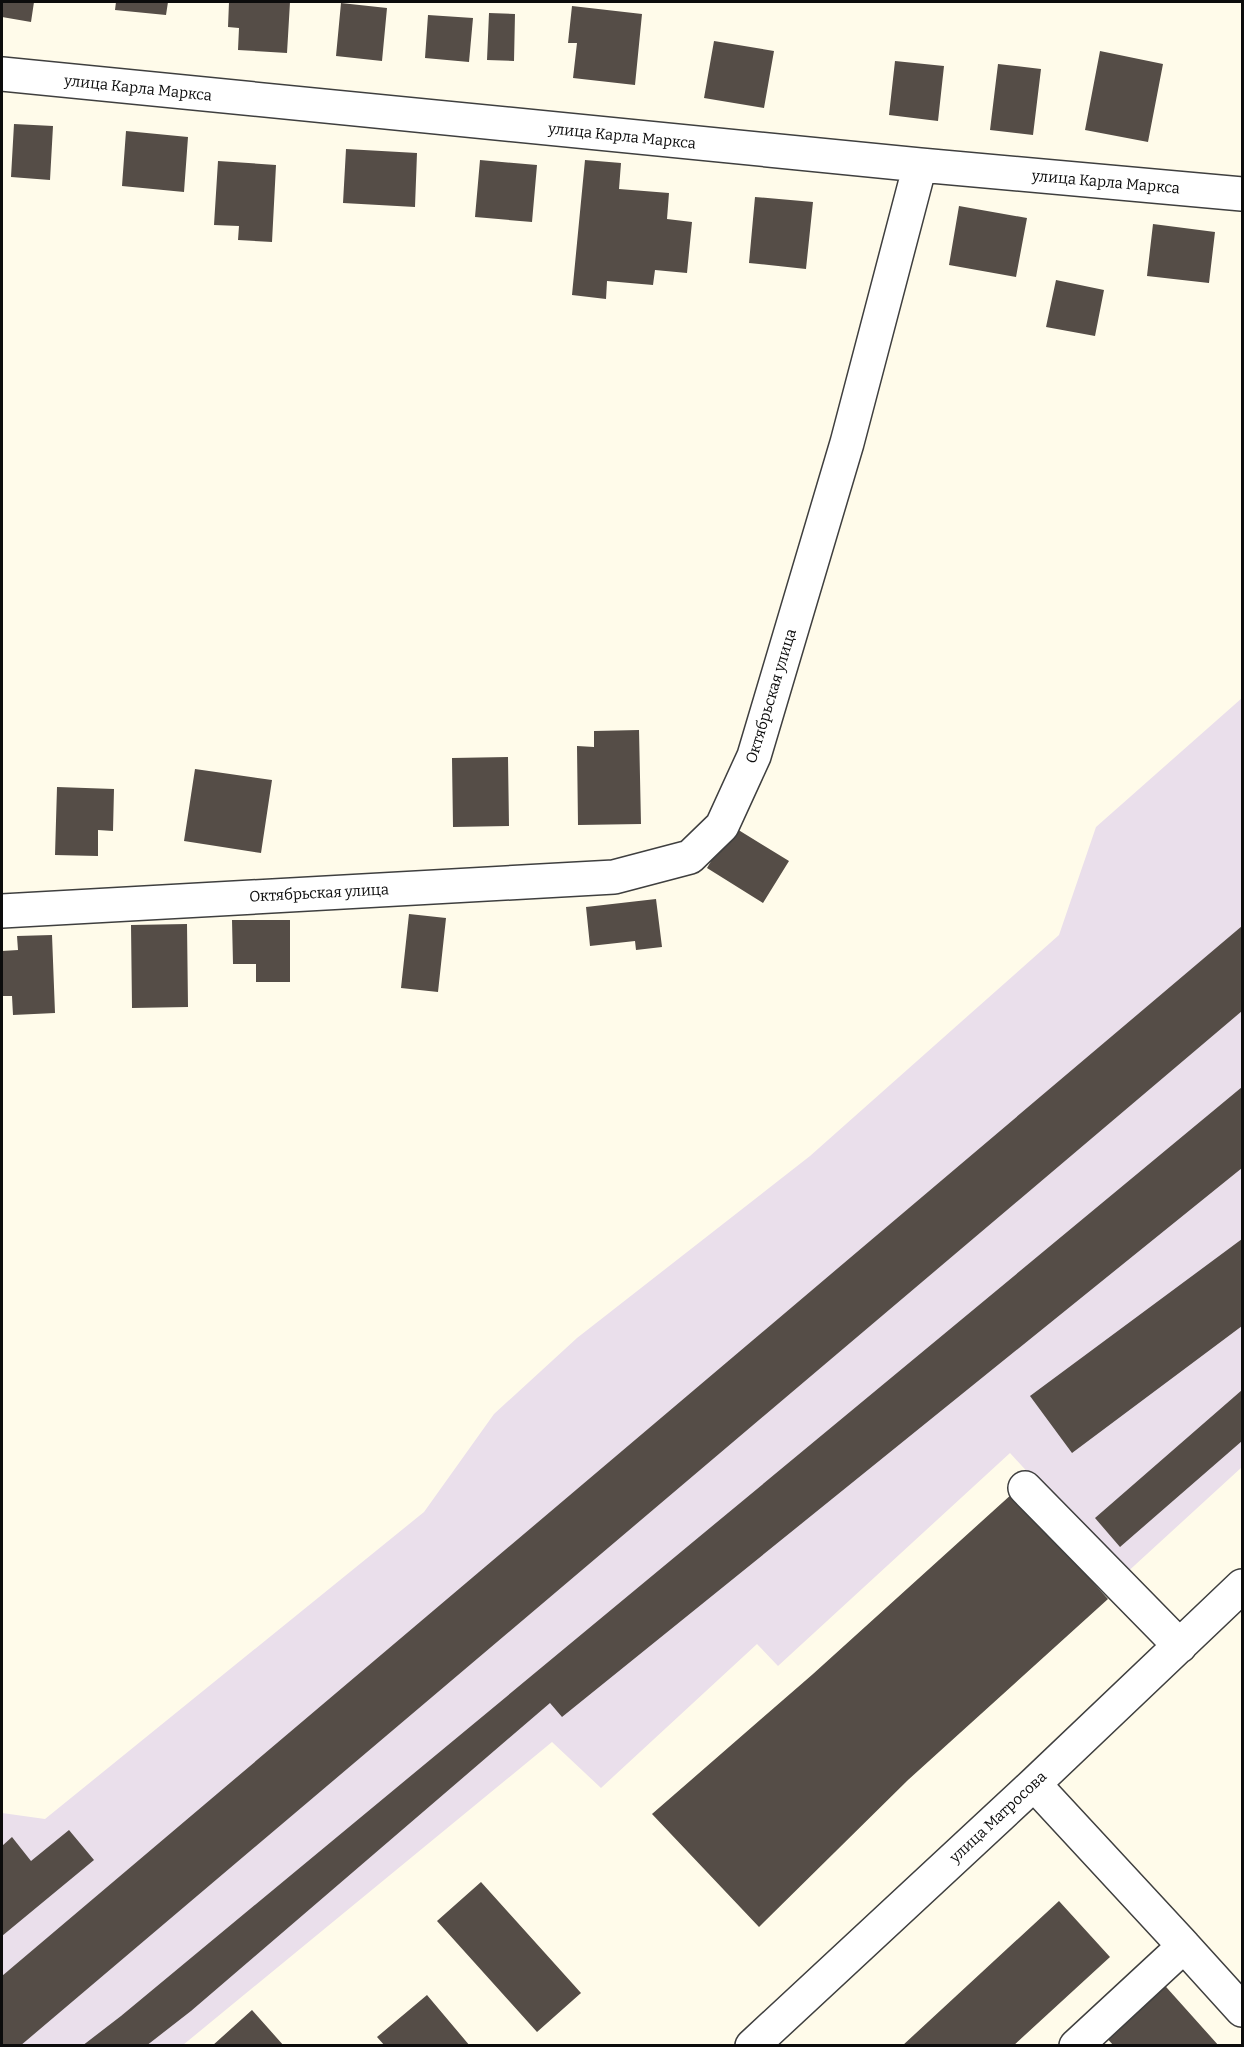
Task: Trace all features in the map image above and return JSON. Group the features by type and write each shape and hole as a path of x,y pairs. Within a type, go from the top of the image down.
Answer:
{"street":[{"name":"улица Карла Маркса","path":"2,75 920,165 1242,194"},
{"name":"Октябрьская улица","path":"2,910 614,877 690,857 722,826 754,756 847,443 920,165"},
{"path":"1025,1488 1180,1646"},
{"name":"улица Матросова","path":"752,2046 1034,1784 1242,1586"},
{"path":"1034,1784 1242,2010"},
{"path":"1076,2046 1184,1946"}],"shaded area":[{"path":"1242,698 1242,1467 1123,1576 1010,1453 778,1666 757,1644 601,1788 552,1742 183,2045 2,2046 2,1813 45,1819 424,1512 494,1414 577,1338 810,1156 1059,935 1096,827"}],"building":[{"path":"2,2 34,2 31,22 2,17"},
{"path":"116,2 168,2 166,15 115,10"},
{"path":"229,2 290,2 287,53 238,50 239,28 228,27"},
{"path":"341,3 387,8 382,61 336,56"},
{"path":"572,6 642,14 635,85 573,78 577,43 568,43"},
{"path":"489,13 515,14 514,61 487,60"},
{"path":"428,15 473,18 469,62 425,58"},
{"path":"714,41 774,51 764,108 704,98"},
{"path":"1100,51 1163,64 1148,142 1085,130"},
{"path":"895,61 944,66 938,121 889,115"},
{"path":"998,64 1041,69 1033,135 990,130"},
{"path":"14,124 53,126 50,180 11,177"},
{"path":"126,131 188,137 184,192 122,186"},
{"path":"346,149 417,153 415,207 343,203"},
{"path":"480,160 537,165 532,222 475,217"},
{"path":"585,160 621,163 619,189 669,193 667,219 692,222 687,273 655,270 653,285 607,281 606,299 572,295"},
{"path":"218,161 276,165 272,242 238,240 239,226 214,225"},
{"path":"755,197 813,202 806,269 749,263"},
{"path":"959,206 1027,218 1016,277 949,265"},
{"path":"1153,224 1215,232 1209,283 1147,276"},
{"path":"1056,280 1104,290 1095,336 1046,327"},
{"path":"639,730 641,824 578,825 577,746 594,747 594,731"},
{"path":"508,757 509,826 453,827 452,758"},
{"path":"195,769 272,780 261,853 184,841"},
{"path":"57,787 114,789 113,831 98,830 98,856 55,855"},
{"path":"732,826 789,861 763,903 707,868"},
{"path":"656,899 662,947 636,950 635,941 590,946 586,907"},
{"path":"409,914 446,918 438,992 401,988"},
{"path":"232,920 290,920 290,982 256,982 256,964 233,964"},
{"path":"187,924 188,1007 132,1008 131,925"},
{"path":"1242,926 1242,1011 20,2046 2,2046 2,1976"},
{"path":"52,935 55,1013 13,1015 12,996 2,996 2,951 18,950 17,936"},
{"path":"1242,1087 1242,1168 562,1717 550,1703 191,2011 146,2046 82,2046 121,2016"},
{"path":"1242,1239 1242,1326 1072,1453 1030,1396"},
{"path":"1242,1390 1242,1441 1120,1547 1095,1518"},
{"path":"1013,1493 1108,1599 908,1780 759,1927 652,1814 813,1674"},
{"path":"69,1830 94,1860 2,1936 2,1846 12,1837 31,1861"},
{"path":"481,1882 581,1993 537,2032 437,1921"},
{"path":"1059,1901 1110,1957 1013,2046 902,2046"},
{"path":"1150,1969 1219,2046 1114,2046 1092,2022"},
{"path":"427,1995 470,2046 385,2046 377,2037"},
{"path":"252,2010 284,2046 212,2046"}]}
